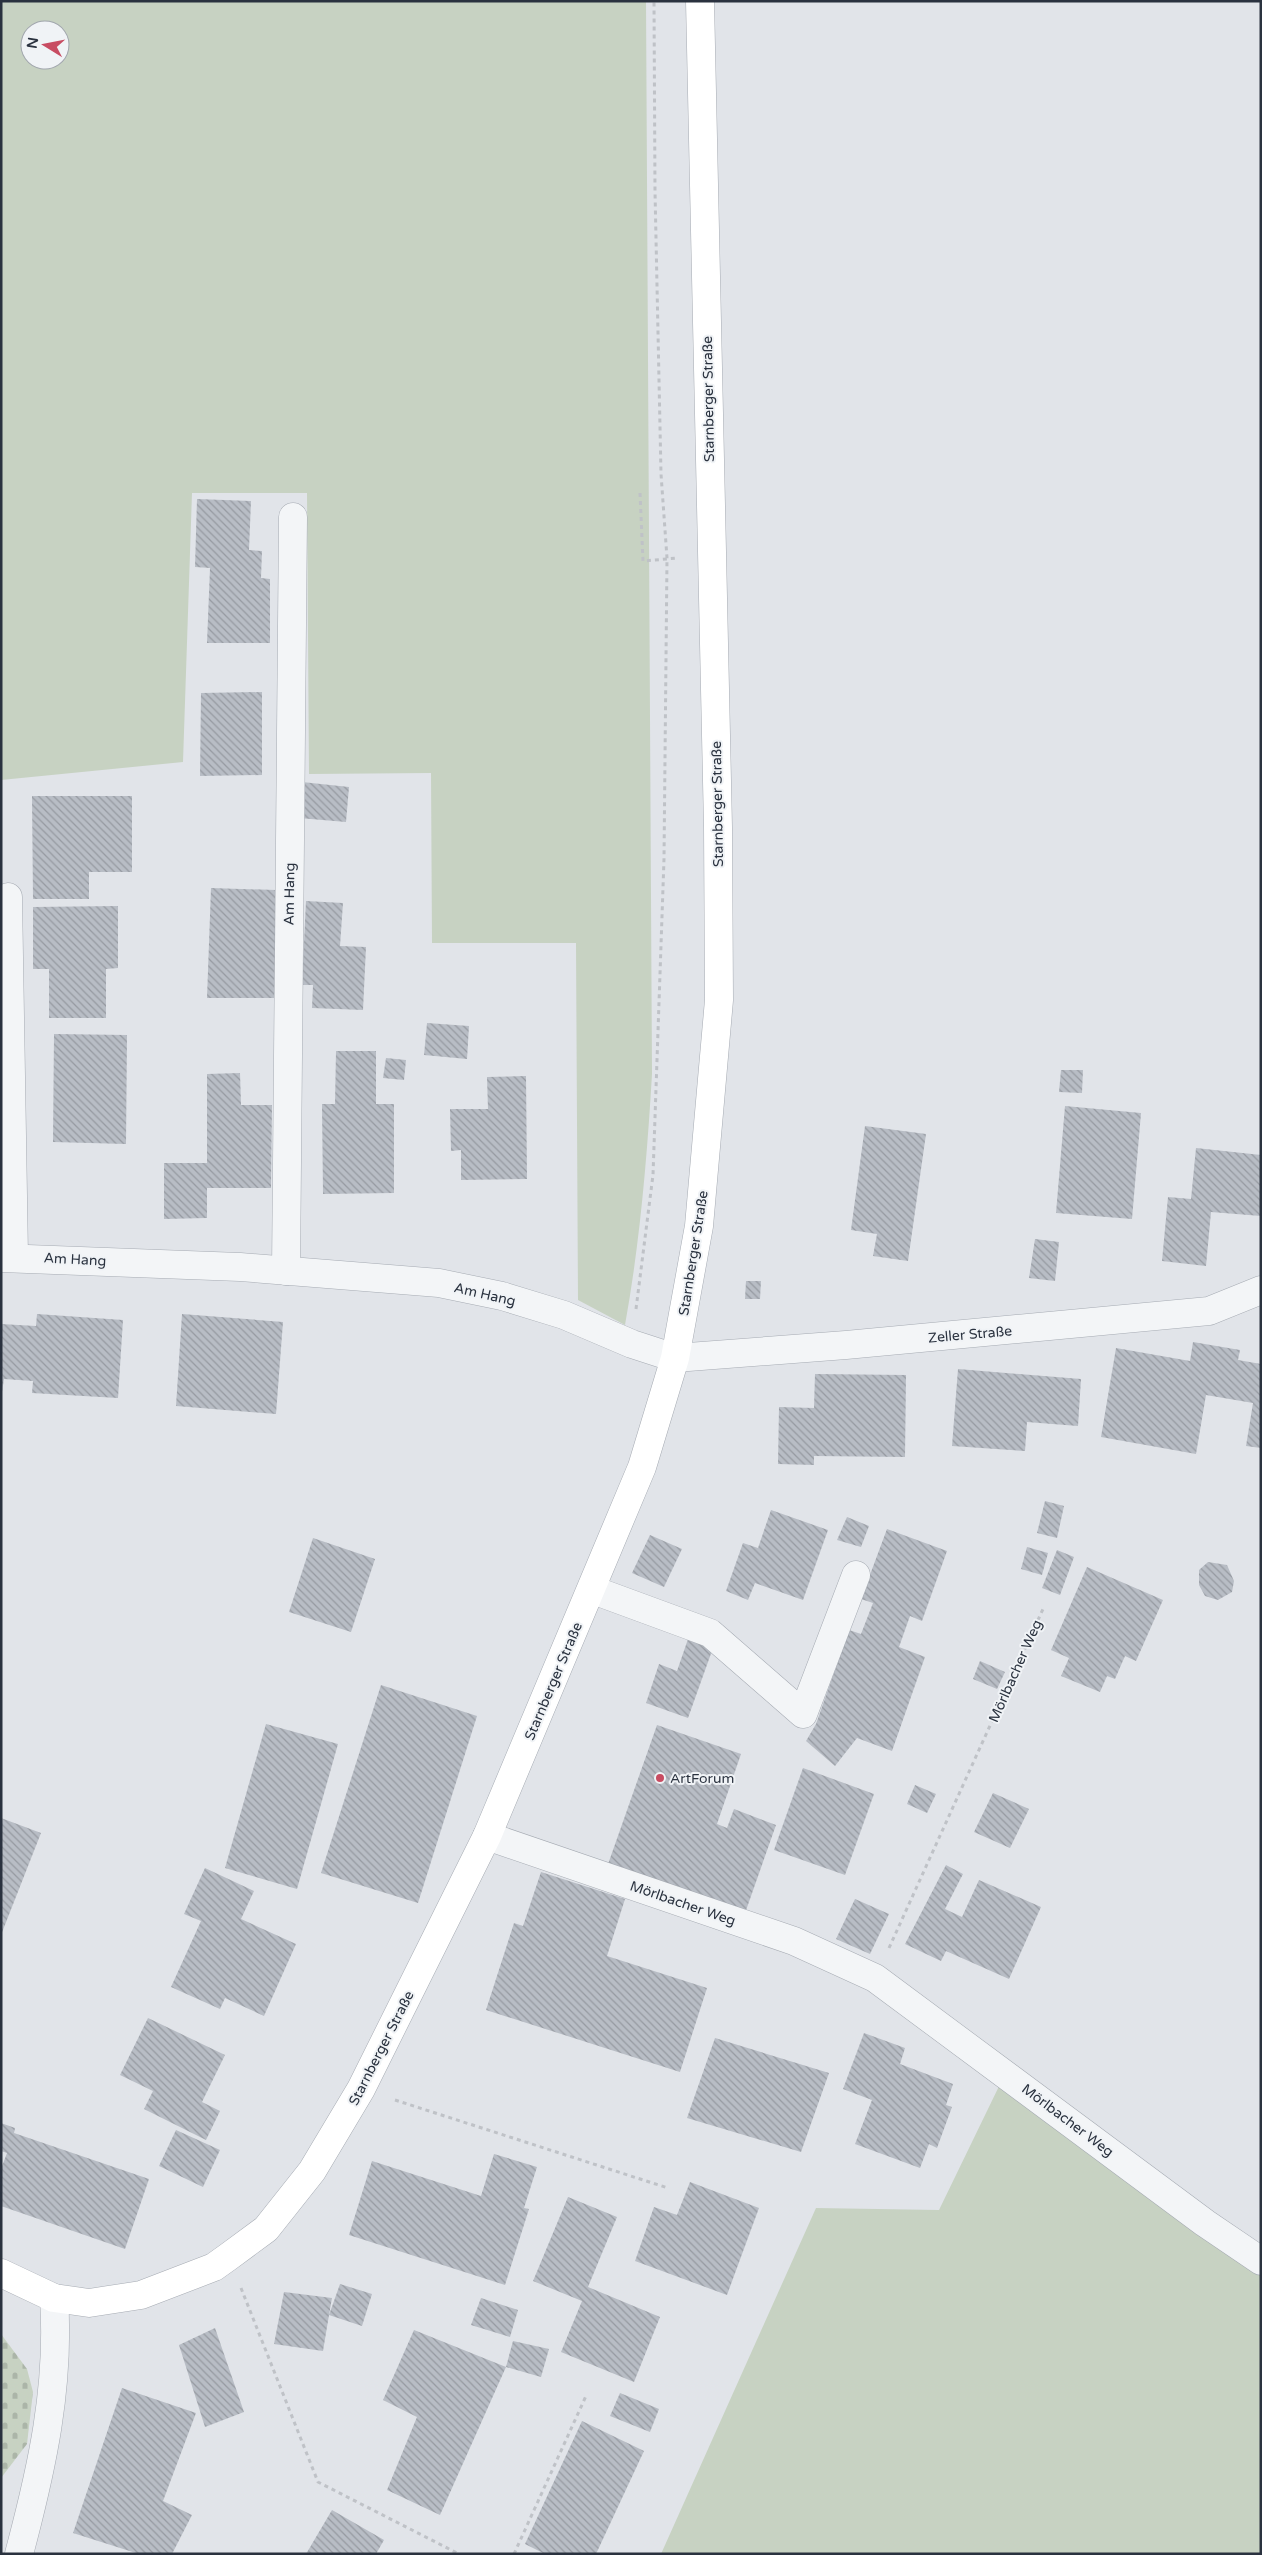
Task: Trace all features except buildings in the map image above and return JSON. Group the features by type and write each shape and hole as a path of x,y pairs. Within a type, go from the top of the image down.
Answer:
{"main road":[{"name":"Starnberger Straße","path":"1,2274 54,2298 89,2303 141,2295 214,2267 266,2229 306,2178 361,2089 487,1836 592,1590 642,1467 675,1358 699,1226 719,1000 718,828 700,1"}],"street":[{"name":"Am Hang","path":"286,1271 293,517"},
{"name":"Am Hang","path":"8,897 8,1257 286,1271 439,1283 502,1296 564,1315 632,1344 675,1358"},
{"name":"Zeller Straße","path":"675,1358 846,1345 1209,1311 1261,1290"},
{"path":"592,1590 710,1633 803,1714 856,1574"},
{"name":"Mörlbacher Weg","path":"487,1836 794,1941 875,1978 1205,2223 1261,2261"},
{"path":"19,2554 36,2488 51,2410 57,2341 54,2298"}],"path":[{"path":"632,1344 653,1175 664,859 668,558 661,474 659,396 654,1"},
{"path":"640,493 643,561 668,558"},
{"name":"Mörlbacher Weg","path":"875,1978 1043,1609"},
{"path":"361,2089 668,2188"},
{"path":"228,2257 318,2482 459,2554"},
{"path":"514,2554 586,2396"}],"green space":[{"path":"1,1 646,1 652,1074 642,1200 635,1263 625,1325 578,1300 576,943 432,943 431,773 309,774 307,493 192,493 183,762 1,780"},
{"path":"1003,2078 1261,2272 1261,2554 661,2554 816,2208 939,2210"},
{"path":"1,2334 27,2369 33,2392 27,2444 1,2478"}],"place":[{"name":"ArtForum","path":"660,1778"}]}
